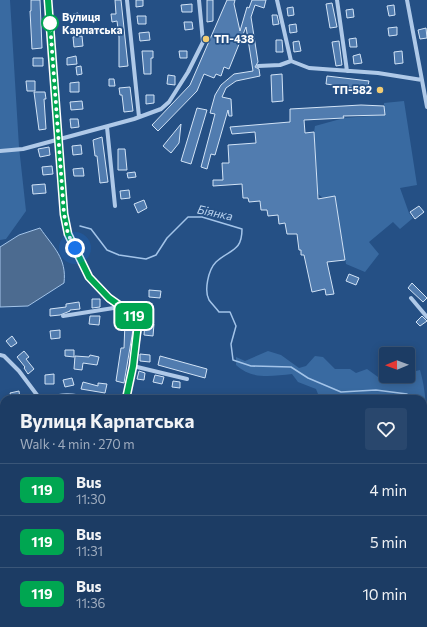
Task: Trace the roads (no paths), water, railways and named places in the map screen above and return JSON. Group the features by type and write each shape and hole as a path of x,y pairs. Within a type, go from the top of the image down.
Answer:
{"street":[{"path":"48,0 64,214 68,234 89,277 109,298 136,317 138,324 133,366 127,395"},
{"path":"127,0 139,117"},
{"path":"0,151 23,149 139,117 161,109 169,102 188,72 203,42 199,0"},
{"path":"277,0 291,61"},
{"path":"337,0 347,71"},
{"path":"406,0 427,107"},
{"path":"258,66 280,65 291,61 309,68 422,80"},
{"path":"107,126 115,206"},
{"path":"411,298 427,317"},
{"path":"63,316 122,306"},
{"path":"0,355 4,356 19,371 37,395"},
{"path":"133,366 187,379"},
{"path":"60,395 78,395"}],"waterway":[{"name":"Біянка","path":"80,226 91,229 107,250 119,255 146,259 156,255 167,238 188,217 202,217 242,229 240,242 237,246 213,266 209,275 207,286 209,300 219,312 230,312 236,326 231,344 233,360 251,366 291,367 308,378 341,392 376,390 407,395"}],"place":[{"name":"Вулиця Карпатська","path":"50,23"},
{"name":"ТП-438","path":"206,39"},
{"name":"ТП-582","path":"380,90"}]}
